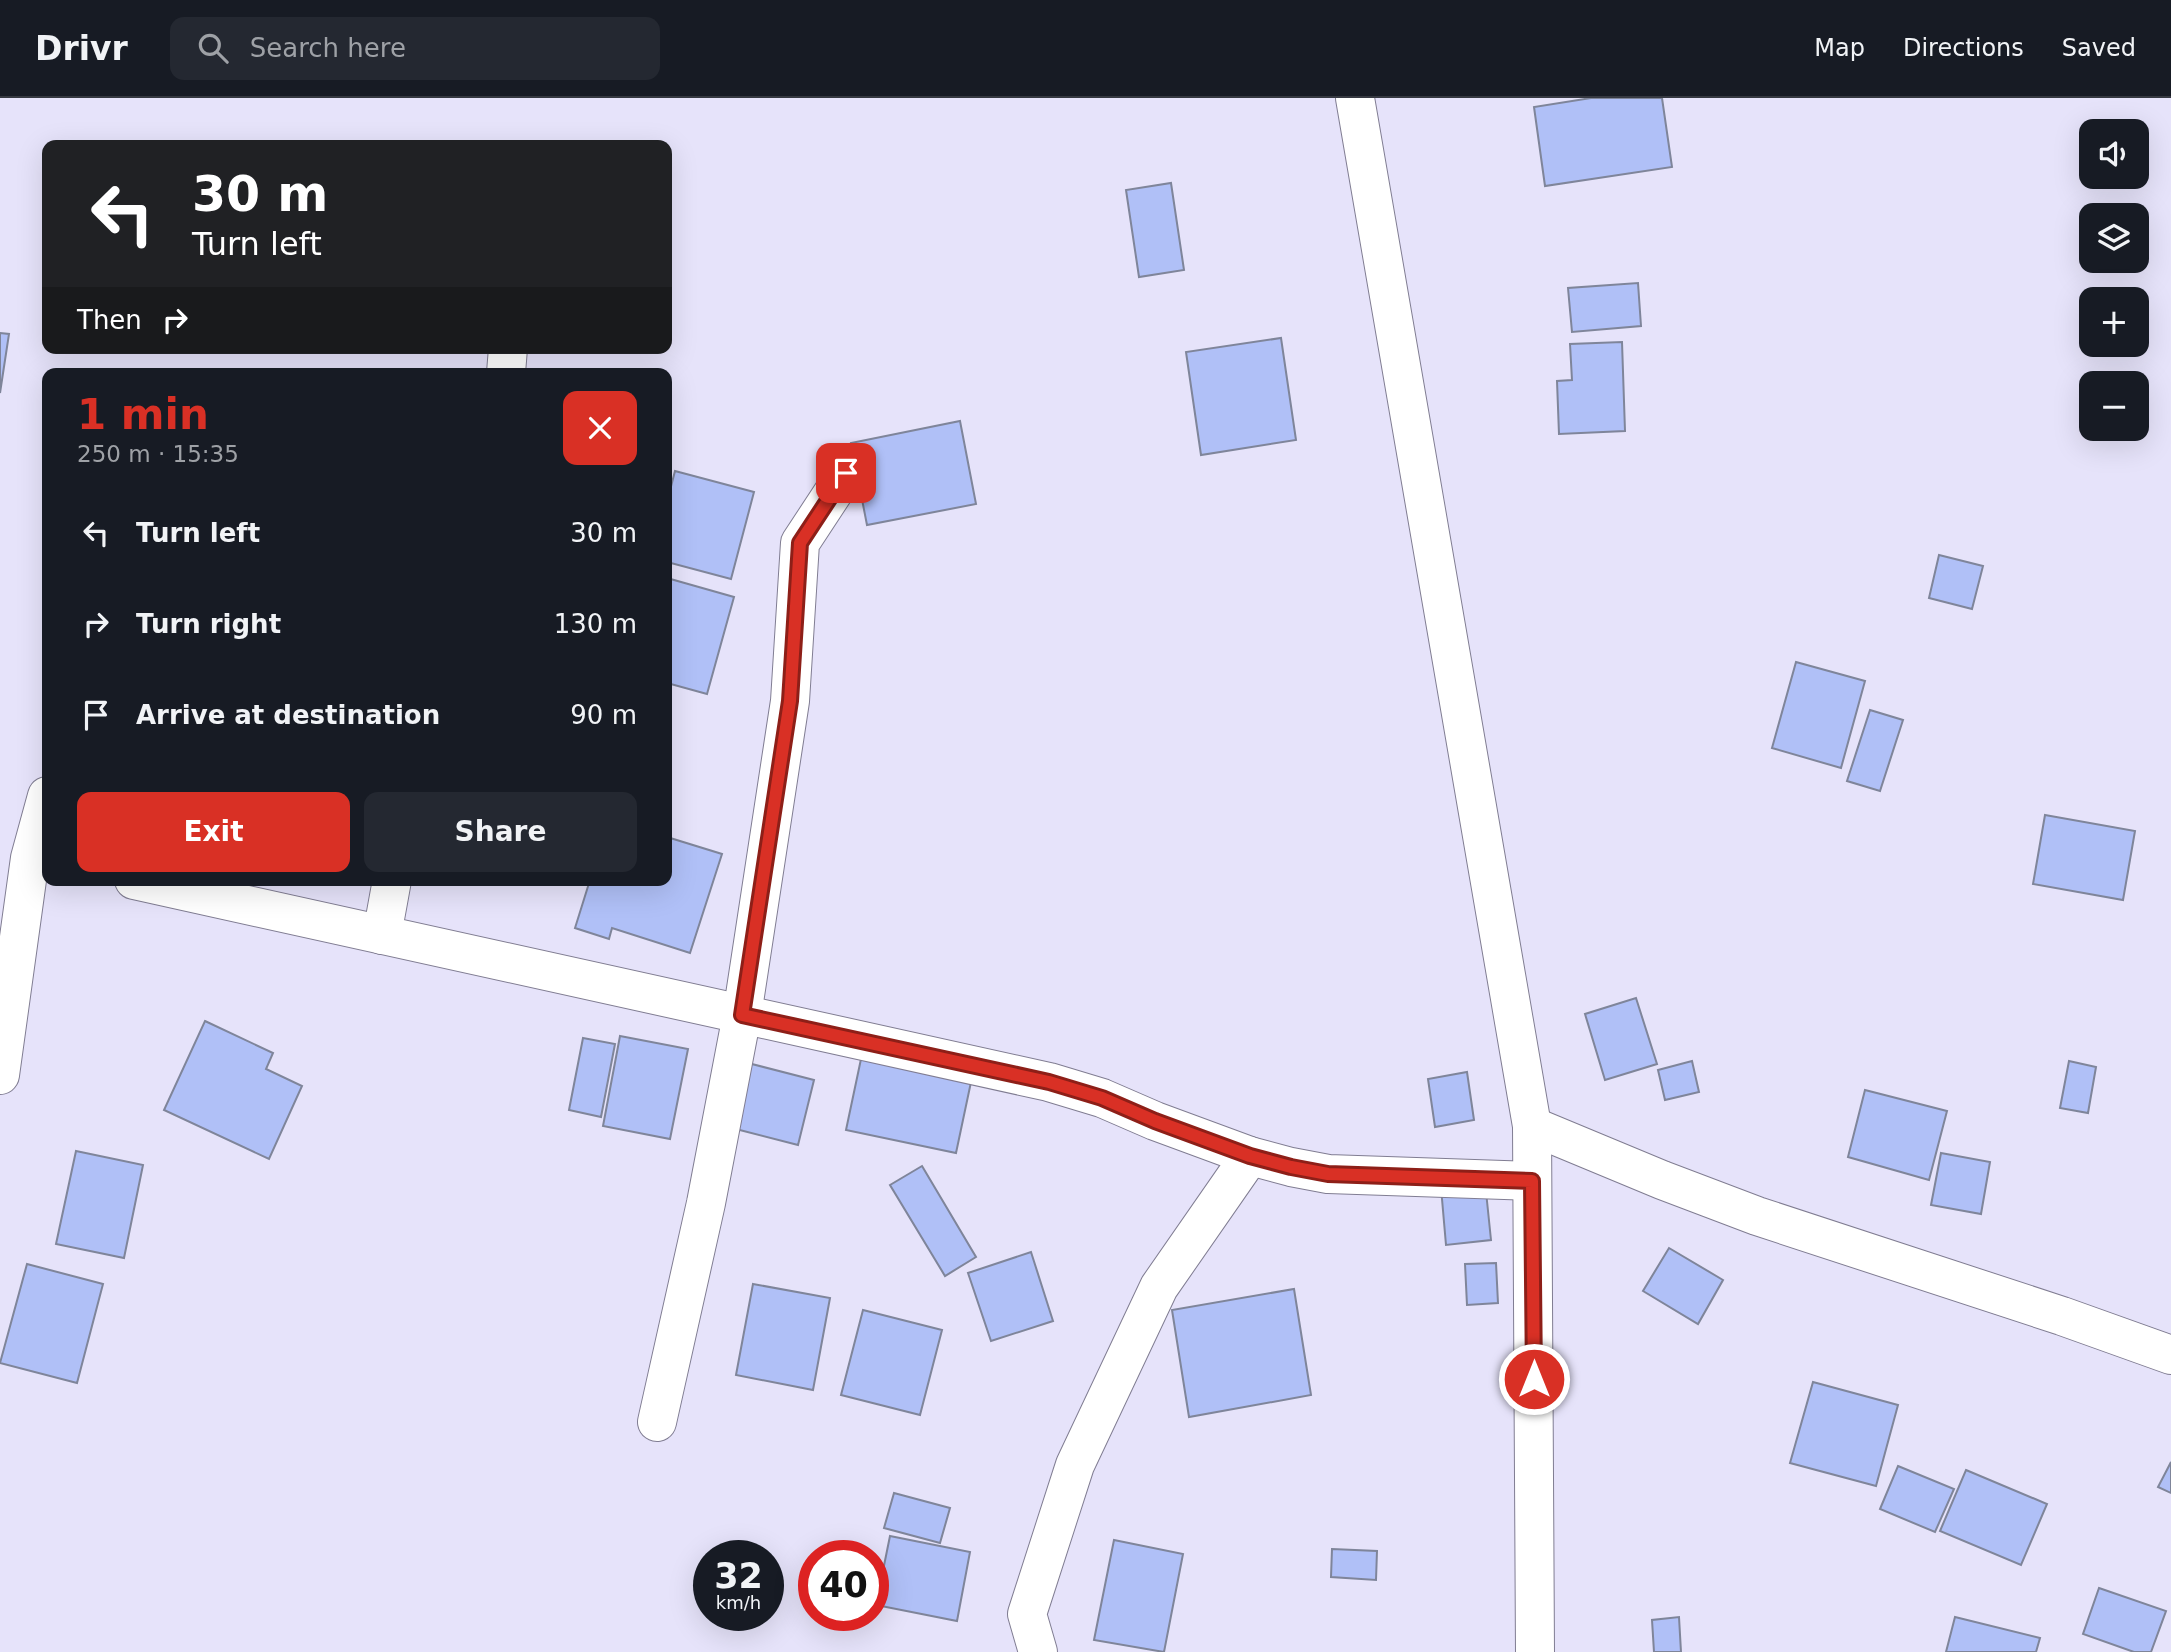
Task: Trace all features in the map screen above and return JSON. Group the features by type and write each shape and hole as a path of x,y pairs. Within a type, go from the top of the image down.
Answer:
{"street":[{"path":"1355,98 1532,1126 1535,1652"},
{"path":"657,1422 706,1203 742,1015 790,701 800,543 846,473"},
{"path":"0,1075 26,857 42,811"},
{"path":"161,886 1049,1082 1102,1098 1250,1156 1291,1167 1328,1174 1532,1181"},
{"path":"382,935 391,886"},
{"path":"1532,1126 1757,1216 2062,1316 2171,1355"},
{"path":"1038,1652 1027,1614 1074,1465 1159,1287 1250,1156"}],"building":[{"path":"1591,98 1662,98 1672,167 1545,186 1534,107"},
{"path":"1171,183 1184,270 1139,277 1126,190"},
{"path":"1638,283 1641,326 1572,332 1568,288"},
{"path":"0,333 9,334 0,393"},
{"path":"1281,338 1296,440 1201,455 1186,352"},
{"path":"1622,342 1625,431 1559,434 1557,381 1572,380 1570,344"},
{"path":"960,421 976,504 867,525 851,443"},
{"path":"675,471 754,492 731,579 672,563 672,483"},
{"path":"1939,555 1983,566 1972,609 1929,598"},
{"path":"672,579 734,597 707,694 672,684"},
{"path":"1796,662 1865,681 1841,768 1772,748"},
{"path":"1870,710 1903,720 1880,791 1847,781"},
{"path":"2045,815 2135,831 2123,900 2033,884"},
{"path":"672,839 722,854 690,953 612,928 609,939 575,928 588,886 672,886"},
{"path":"1636,998 1657,1064 1605,1080 1585,1014"},
{"path":"205,1021 273,1053 266,1069 302,1086 269,1159 164,1110"},
{"path":"620,1036 688,1049 670,1139 603,1126"},
{"path":"583,1038 615,1044 601,1117 569,1110"},
{"path":"861,1059 971,1082 956,1153 846,1130"},
{"path":"1692,1061 1699,1092 1665,1100 1658,1070"},
{"path":"2069,1061 2096,1067 2088,1113 2060,1108"},
{"path":"744,1062 814,1080 798,1145 728,1127"},
{"path":"1467,1072 1474,1120 1435,1127 1428,1079"},
{"path":"1865,1090 1947,1111 1929,1180 1848,1157"},
{"path":"76,1151 143,1165 124,1258 56,1244"},
{"path":"1941,1153 1990,1162 1981,1214 1931,1205"},
{"path":"922,1166 976,1257 945,1276 890,1185"},
{"path":"1484,1172 1491,1240 1446,1245 1440,1176"},
{"path":"1669,1248 1723,1280 1698,1324 1643,1291"},
{"path":"1031,1252 1053,1321 991,1341 968,1273"},
{"path":"1496,1263 1498,1303 1467,1305 1465,1264"},
{"path":"27,1264 103,1284 77,1383 0,1363"},
{"path":"753,1284 830,1298 813,1390 736,1375"},
{"path":"1294,1289 1311,1395 1189,1417 1172,1310"},
{"path":"863,1310 942,1330 920,1415 841,1395"},
{"path":"1813,1382 1898,1405 1876,1486 1790,1463"},
{"path":"2171,1462 2171,1493 2158,1487"},
{"path":"1898,1466 1954,1489 1935,1532 1880,1509"},
{"path":"1966,1470 2047,1504 2021,1565 1940,1531"},
{"path":"894,1493 950,1508 940,1543 884,1528"},
{"path":"890,1536 970,1552 957,1621 889,1608"},
{"path":"1114,1540 1183,1554 1164,1652 1094,1640"},
{"path":"1332,1549 1377,1551 1376,1580 1331,1577"},
{"path":"2099,1588 2166,1611 2151,1652 2134,1652 2083,1634"},
{"path":"1679,1617 1681,1652 1654,1652 1652,1620"},
{"path":"1955,1617 2040,1638 2036,1652 1946,1652"}],"route":[{"path":"846,473 800,543 790,701 742,1015 1049,1082 1102,1098 1250,1156 1291,1167 1328,1174 1532,1181 1534,1379"}]}
